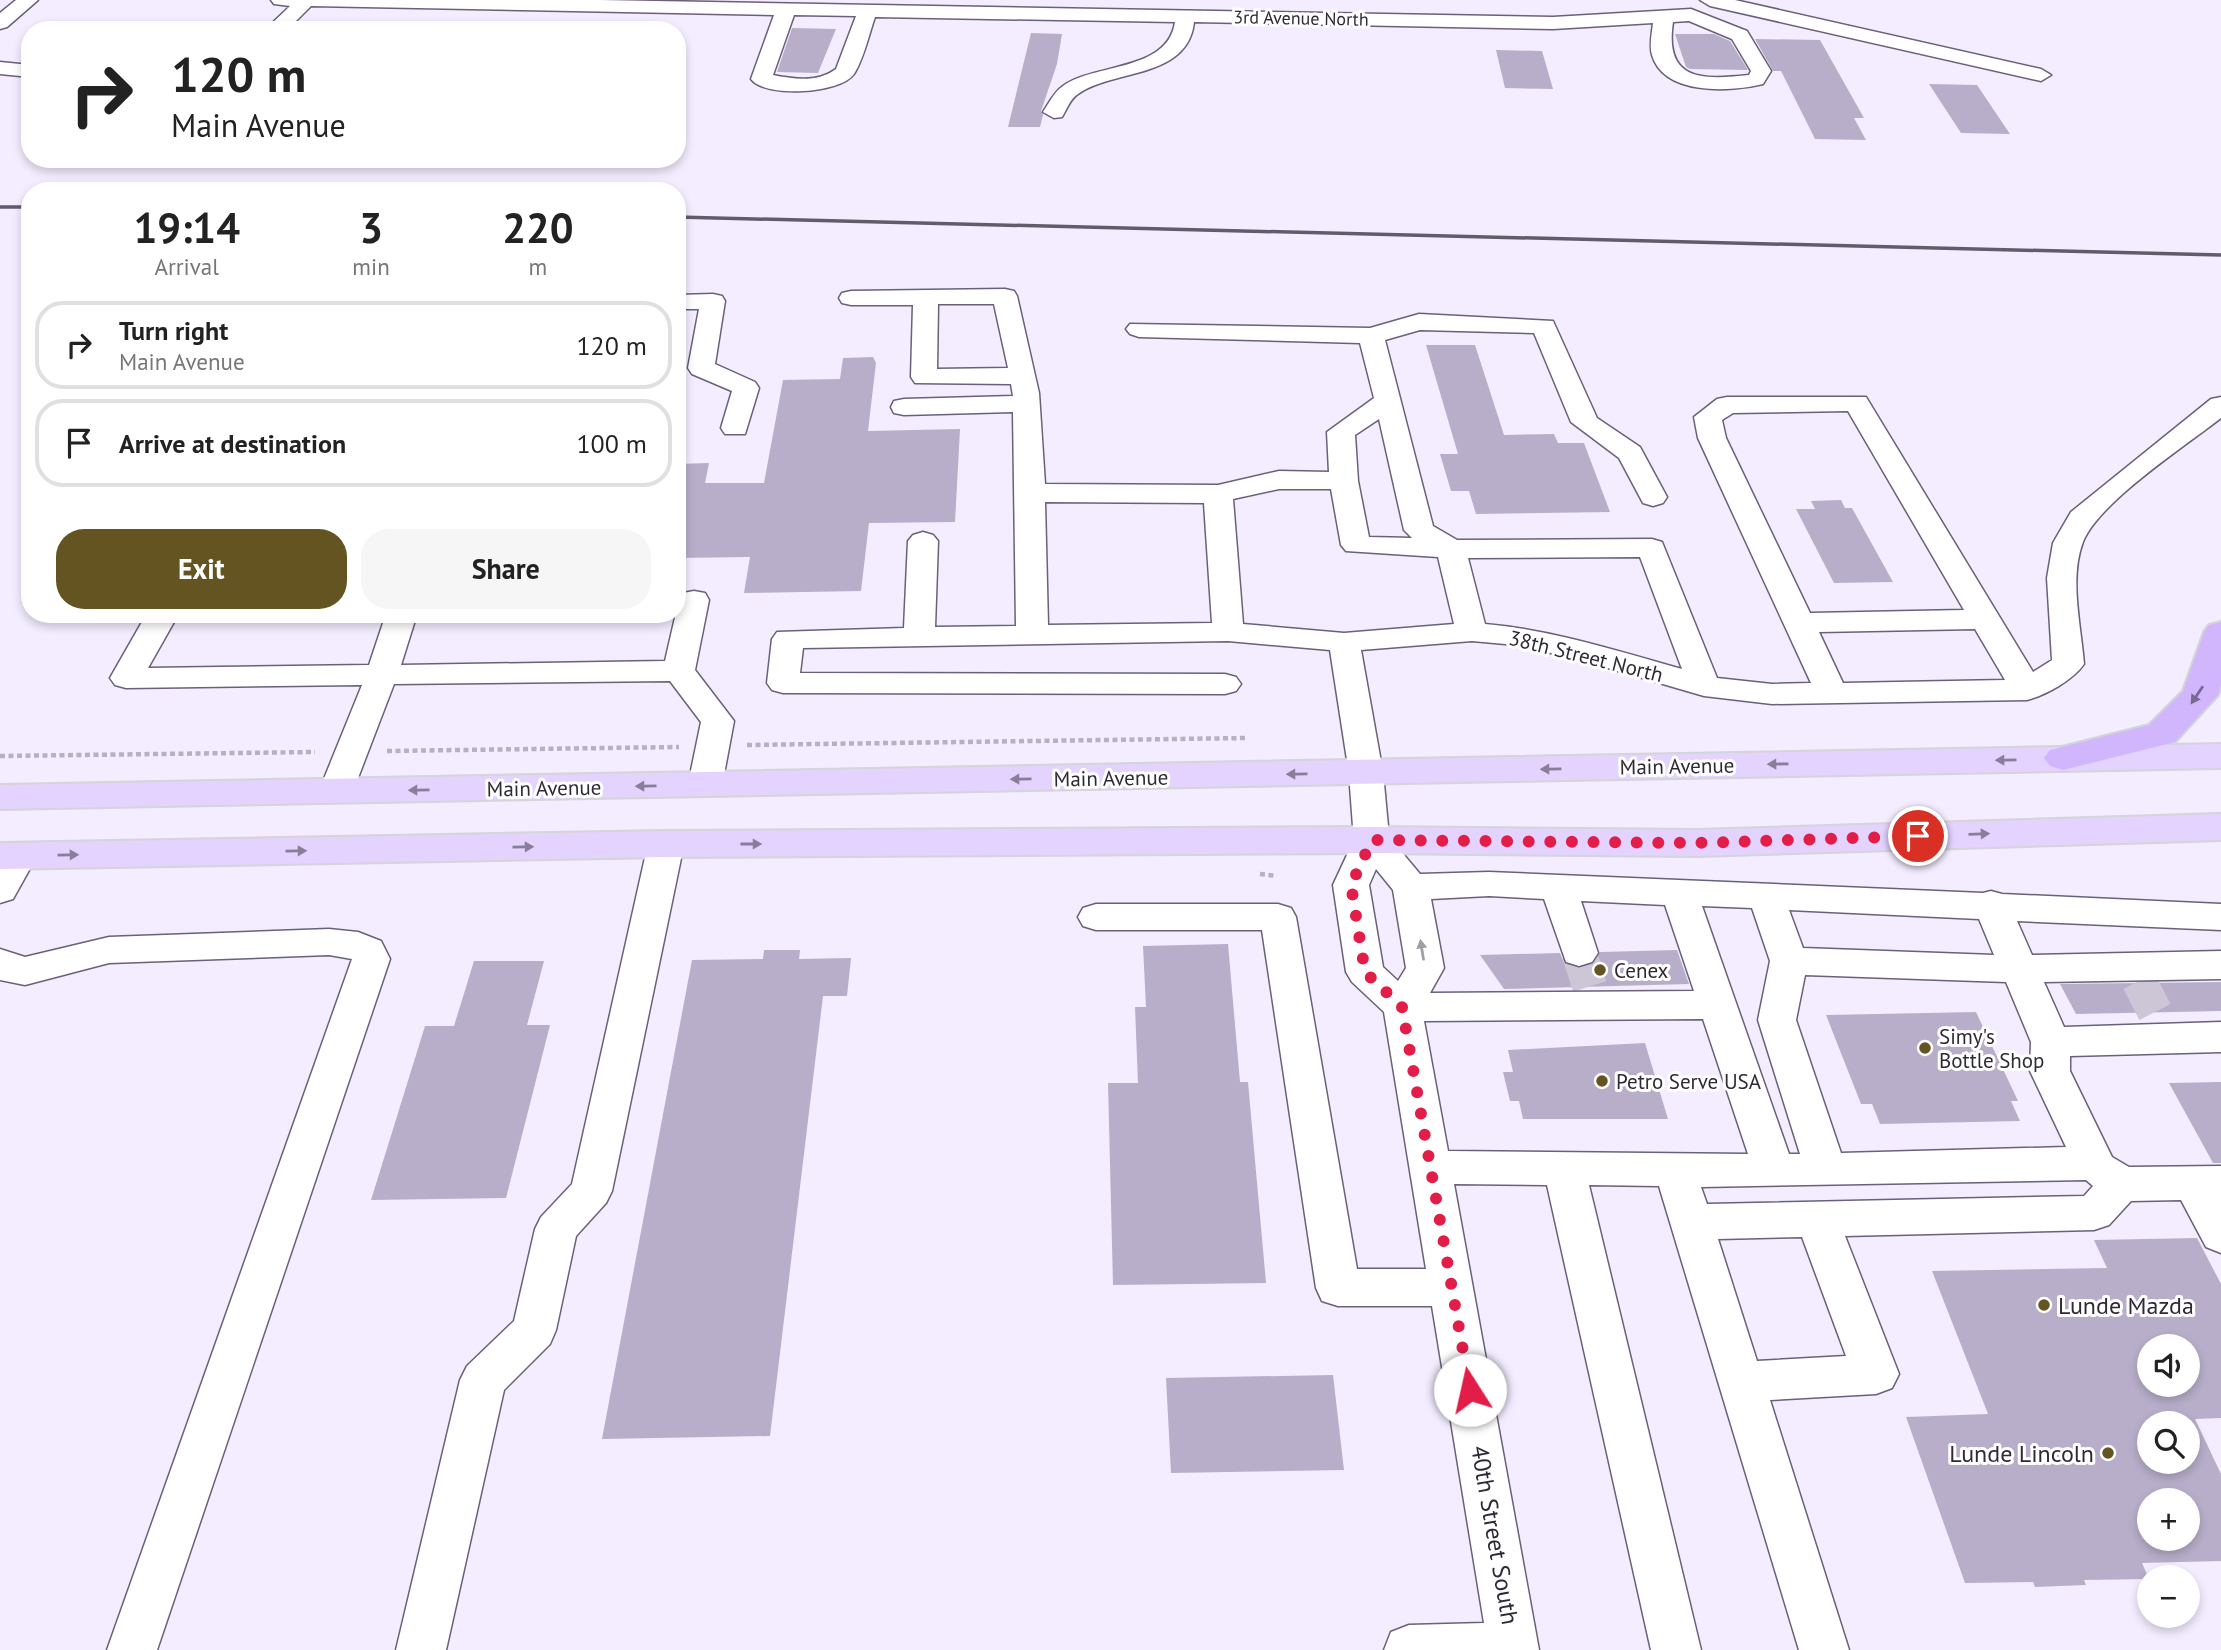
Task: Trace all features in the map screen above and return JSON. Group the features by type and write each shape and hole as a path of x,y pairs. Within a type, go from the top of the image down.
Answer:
{"highway":[{"path":"2063,758 2162,734 2200,695 2221,632"}],"main road":[{"name":"Main Avenue","path":"0,797 2221,756"},
{"path":"10,856 666,844 1372,840 1697,843 2221,827"}],"street":[{"path":"0,23 28,0"},
{"name":"3rd Avenue North","path":"281,0 786,9 859,7 1192,11 1294,18 1553,23 1691,15"},
{"path":"1284,0 1293,6 1294,18"},
{"path":"1664,18 1662,57 1672,71 1709,83 1756,80 1761,71 1740,35 1691,15 1710,0 2041,75"},
{"path":"285,21 307,1"},
{"path":"509,21 520,4"},
{"path":"612,21 623,6"},
{"path":"786,9 761,79 806,85 825,83 839,78 845,72 859,7"},
{"path":"1054,112 1068,92 1088,81 1142,66 1163,54 1182,37 1192,11"},
{"path":"1443,21 1457,35 1469,40 1492,42"},
{"path":"1535,43 1556,37 1553,23"},
{"path":"0,68 21,70"},
{"path":"851,298 1005,296 1027,404 1032,633"},
{"path":"926,297 924,377 1022,376"},
{"path":"686,302 713,301 701,368 746,388 735,428"},
{"path":"1139,330 1371,336 1419,322 1544,326 1586,422 1630,453 1653,497"},
{"path":"1371,336 1419,530 1451,549 1472,632"},
{"path":"1388,401 1341,432 1344,481 1356,545 1451,549 1652,548 1704,686"},
{"path":"1832,693 1712,438 1708,417 1727,405 1857,403 2027,690 2068,664 2062,578 2068,543 2085,512 2221,405"},
{"path":"904,407 1027,404"},
{"path":"1031,493 1219,494 1279,480 1344,481"},
{"path":"1219,494 1228,632"},
{"path":"919,635 923,541"},
{"path":"694,600 679,671 718,721 705,785"},
{"path":"1799,622 1985,619"},
{"path":"157,623 126,678 679,671"},
{"path":"336,791 382,675 399,623"},
{"name":"38th Street North","path":"1225,684 783,683 788,639 1032,633 1228,632 1344,642 1472,632 1516,636 1584,651 1704,686 1772,694 2027,690"},
{"path":"1344,642 1366,773 1372,840 1351,885 1365,972 1402,1007"},
{"path":"1372,840 1412,887 1424,968 1402,1007"},
{"path":"421,1650 484,1380 534,1330 556,1229 591,1191 666,844"},
{"path":"0,890 10,856"},
{"path":"1412,887 1489,884 2221,917"},
{"path":"1559,887 1588,982"},
{"path":"1679,892 1774,1171"},
{"path":"1765,895 1789,961 1777,1020 1826,1170"},
{"path":"1691,1222 2094,1213 2107,1174 2050,1071 2051,1042 1991,905"},
{"path":"2102,910 2148,999"},
{"path":"1096,917 1278,917 1338,1289 1453,1287"},
{"path":"0,963 25,971 109,950 329,942 358,945 368,950 371,959 132,1650"},
{"path":"1789,961 2019,969 2148,999 2221,1037"},
{"path":"2051,1042 2221,965"},
{"path":"1402,1007 1588,982 1719,1005"},
{"name":"40th Street South","path":"1402,1007 1514,1648"},
{"path":"1432,1167 2107,1174 2207,1183 2221,1235"},
{"path":"1564,1169 1676,1650"},
{"path":"1675,1169 1824,1650"},
{"path":"1741,1382 1876,1374 1817,1219"},
{"path":"1409,1650 1514,1648"}],"path":[{"path":"0,756 1247,738"}],"building":[{"path":"792,28 836,29 818,73 777,72"},
{"path":"1031,33 1062,34 1057,64 1041,111 1043,115 1040,127 1008,127"},
{"path":"1675,34 1714,34 1730,41 1748,70 1690,69 1686,67"},
{"path":"1755,39 1820,40 1864,118 1854,118 1866,140 1815,139 1781,71 1773,71"},
{"path":"1496,50 1542,51 1553,89 1505,88"},
{"path":"1929,84 1977,85 2010,134 1961,133"},
{"path":"1426,345 1475,345 1504,435 1554,434 1558,443 1584,443 1610,512 1476,514 1469,491 1451,491 1440,454 1458,454"},
{"path":"873,357 876,363 868,431 960,429 955,522 869,523 861,591 744,593 750,557 686,558 686,464 709,463 705,483 764,483 783,380 840,379 843,358"},
{"path":"1841,500 1845,508 1852,508 1893,582 1834,583 1796,509 1815,509 1811,501"},
{"path":"1228,944 1240,1082 1248,1082 1266,1283 1113,1285 1108,1083 1138,1083 1135,1007 1146,1007 1143,946"},
{"path":"764,950 800,950 799,959 851,958 847,996 823,996 770,1436 602,1439 692,960 763,959"},
{"path":"1677,950 1689,984 1504,989 1480,955 1560,953 1565,965 1580,969 1594,963 1600,952"},
{"path":"474,961 544,961 527,1025 550,1025 506,1198 371,1200 425,1026 454,1026"},
{"path":"2221,982 2221,1011 2076,1014 2060,984"},
{"path":"1976,1012 2018,1101 2011,1101 2020,1121 1880,1124 1872,1104 1861,1104 1826,1015"},
{"path":"1645,1043 1668,1119 1523,1119 1519,1101 1510,1101 1503,1072 1513,1072 1508,1050"},
{"path":"2221,1082 2221,1163 2213,1163 2169,1083"},
{"path":"2197,1238 2221,1284 2221,1418 2200,1419 2200,1411 2137,1411 2137,1474 2200,1474 2200,1430 2221,1474 2221,1561 2142,1563 2143,1565 2137,1565 2137,1579 2084,1580 2086,1585 2035,1587 2033,1582 1965,1583 1906,1417 1988,1414 1932,1271 2107,1268 2094,1240"},
{"path":"1333,1375 1344,1470 1171,1473 1166,1378"}],"tunnel":[{"path":"1579,953 1590,987"},
{"path":"2139,981 2155,1012"}],"railway":[{"path":"0,207 21,207"},
{"path":"686,217 2221,255"}],"place":[{"name":"Cenex","path":"1600,970"},
{"name":"Simy's Bottle Shop","path":"1925,1048"},
{"name":"Petro Serve USA","path":"1602,1081"},
{"name":"Lunde Mazda","path":"2044,1305"},
{"name":"Lunde Lincoln","path":"2108,1453"}],"route":[{"path":"1470,1390 1402,1007 1365,972 1351,885 1372,840 1697,843 1918,836"}]}
